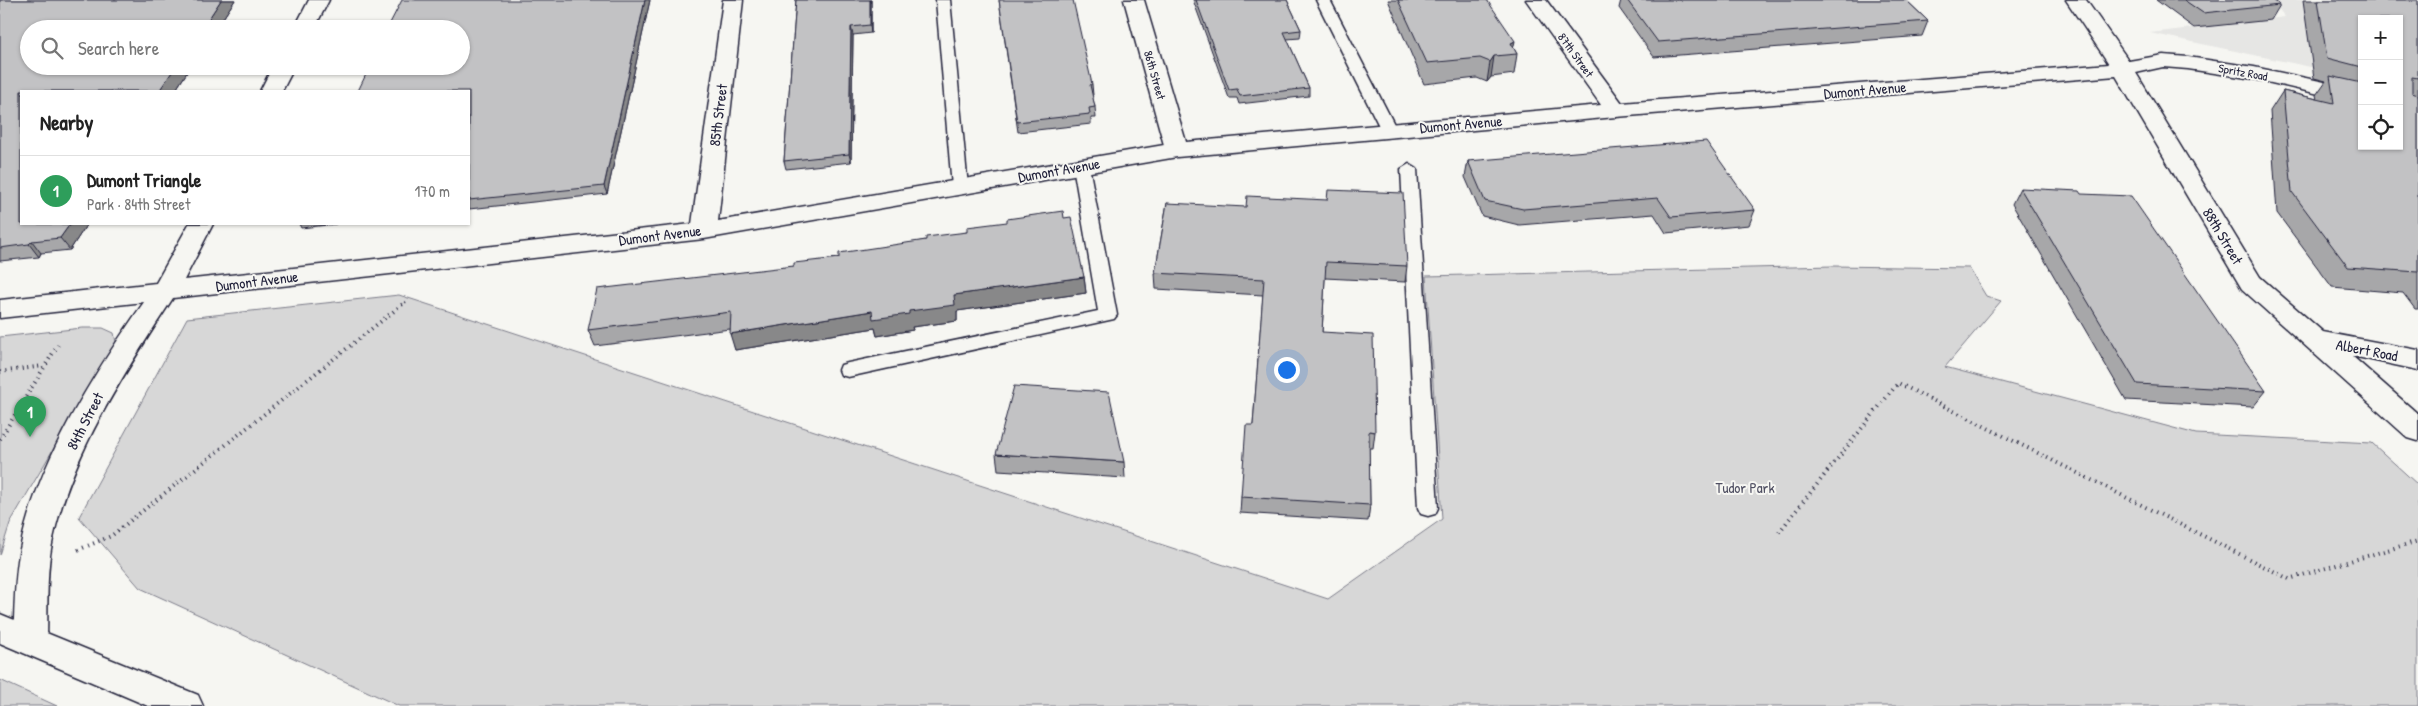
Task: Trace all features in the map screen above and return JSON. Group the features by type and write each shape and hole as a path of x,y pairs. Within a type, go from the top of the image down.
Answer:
{"street":[{"path":"309,20 319,0"},
{"name":"85th Street","path":"704,231 733,0"},
{"name":"86th Street","path":"1134,0 1177,150"},
{"name":"87th Street","path":"1536,0 1616,110"},
{"name":"88th Street","path":"2076,0 2123,69 2251,283 2418,430"},
{"name":"Spritz Road","path":"2123,69 2163,61 2188,63 2254,73 2358,95"},
{"name":"Dumont Avenue","path":"0,310 704,231 1177,150 1616,110 2123,69"},
{"path":"272,90 279,75"},
{"name":"84th Street","path":"15,634 52,486 113,367 165,291 200,225"},
{"name":"Albert Road","path":"2317,340 2418,360"},
{"path":"15,634 186,706"}],"lane":[{"path":"943,0 960,187"},
{"path":"1323,0 1389,130"},
{"path":"848,370 1108,315 1081,166"},
{"path":"1409,169 1428,508"}],"path":[{"path":"78,550 111,536 408,300"},
{"path":"0,439 58,345"},
{"path":"0,372 44,366"},
{"path":"1779,532 1898,382 2288,579 2418,541"}],"shaded area":[{"path":"2271,0 2418,0 2403,15 2358,15 2358,77 2150,33 2285,17"}],"green space":[{"name":"Tudor Park","path":"1833,266 1969,268 1986,296 2001,301 1945,367 2196,434 2372,443 2418,485 2418,706 399,706 140,588 79,517 187,318 399,295 1328,599 1442,519 1426,276"},
{"path":"82,328 103,328 114,333 116,342 10,523 0,555 0,337"},
{"path":"0,680 57,706 0,706"}],"building":[{"path":"0,0 221,0 208,20 20,20 20,75 170,75 160,90 20,90 20,225 69,225 60,238 32,241 29,244 0,248"},
{"path":"402,0 645,0 604,186 470,200 470,90 358,90 366,75 470,75 470,20 392,20"},
{"path":"796,0 870,0 870,25 851,27 849,154 784,161"},
{"path":"999,0 1073,0 1092,84 1090,85 1095,107 1089,108 1090,114 1017,122"},
{"path":"1196,0 1287,0 1301,30 1284,32 1309,88 1240,96 1237,89 1229,90"},
{"path":"1398,0 1487,0 1515,41 1511,43 1517,54 1494,56 1490,62 1480,58 1427,63"},
{"path":"1627,0 1906,0 1928,21 1658,42"},
{"path":"2184,0 2273,0 2280,5 2203,13"},
{"path":"2318,0 2418,0 2418,78 2412,77 2412,93 2418,95 2418,272 2348,267 2292,192 2283,91 2334,103 2330,76 2358,82 2358,150 2403,150 2403,15 2358,15 2358,66 2327,58"},
{"path":"1706,141 1755,210 1671,217 1658,198 1523,209 1485,201 1468,161"},
{"path":"2020,188 2079,191 2081,194 2131,196 2266,391 2137,384"},
{"path":"1328,190 1403,193 1407,266 1326,262 1322,332 1373,335 1375,432 1369,431 1370,505 1241,497 1246,425 1253,425 1264,279 1155,273 1167,203 1246,207 1247,196 1327,200"},
{"path":"1063,211 1064,218 1071,217 1084,277 954,295 955,305 909,311 909,314 873,319 872,311 730,334 731,312 588,330 597,289 794,266 794,263 839,258 839,253 926,240 926,237 967,232 967,227 1007,222 1007,219"},
{"path":"1014,386 1109,392 1124,462 996,454"}],"place":[{"name":"Dumont Triangle","path":"30,437"}]}
